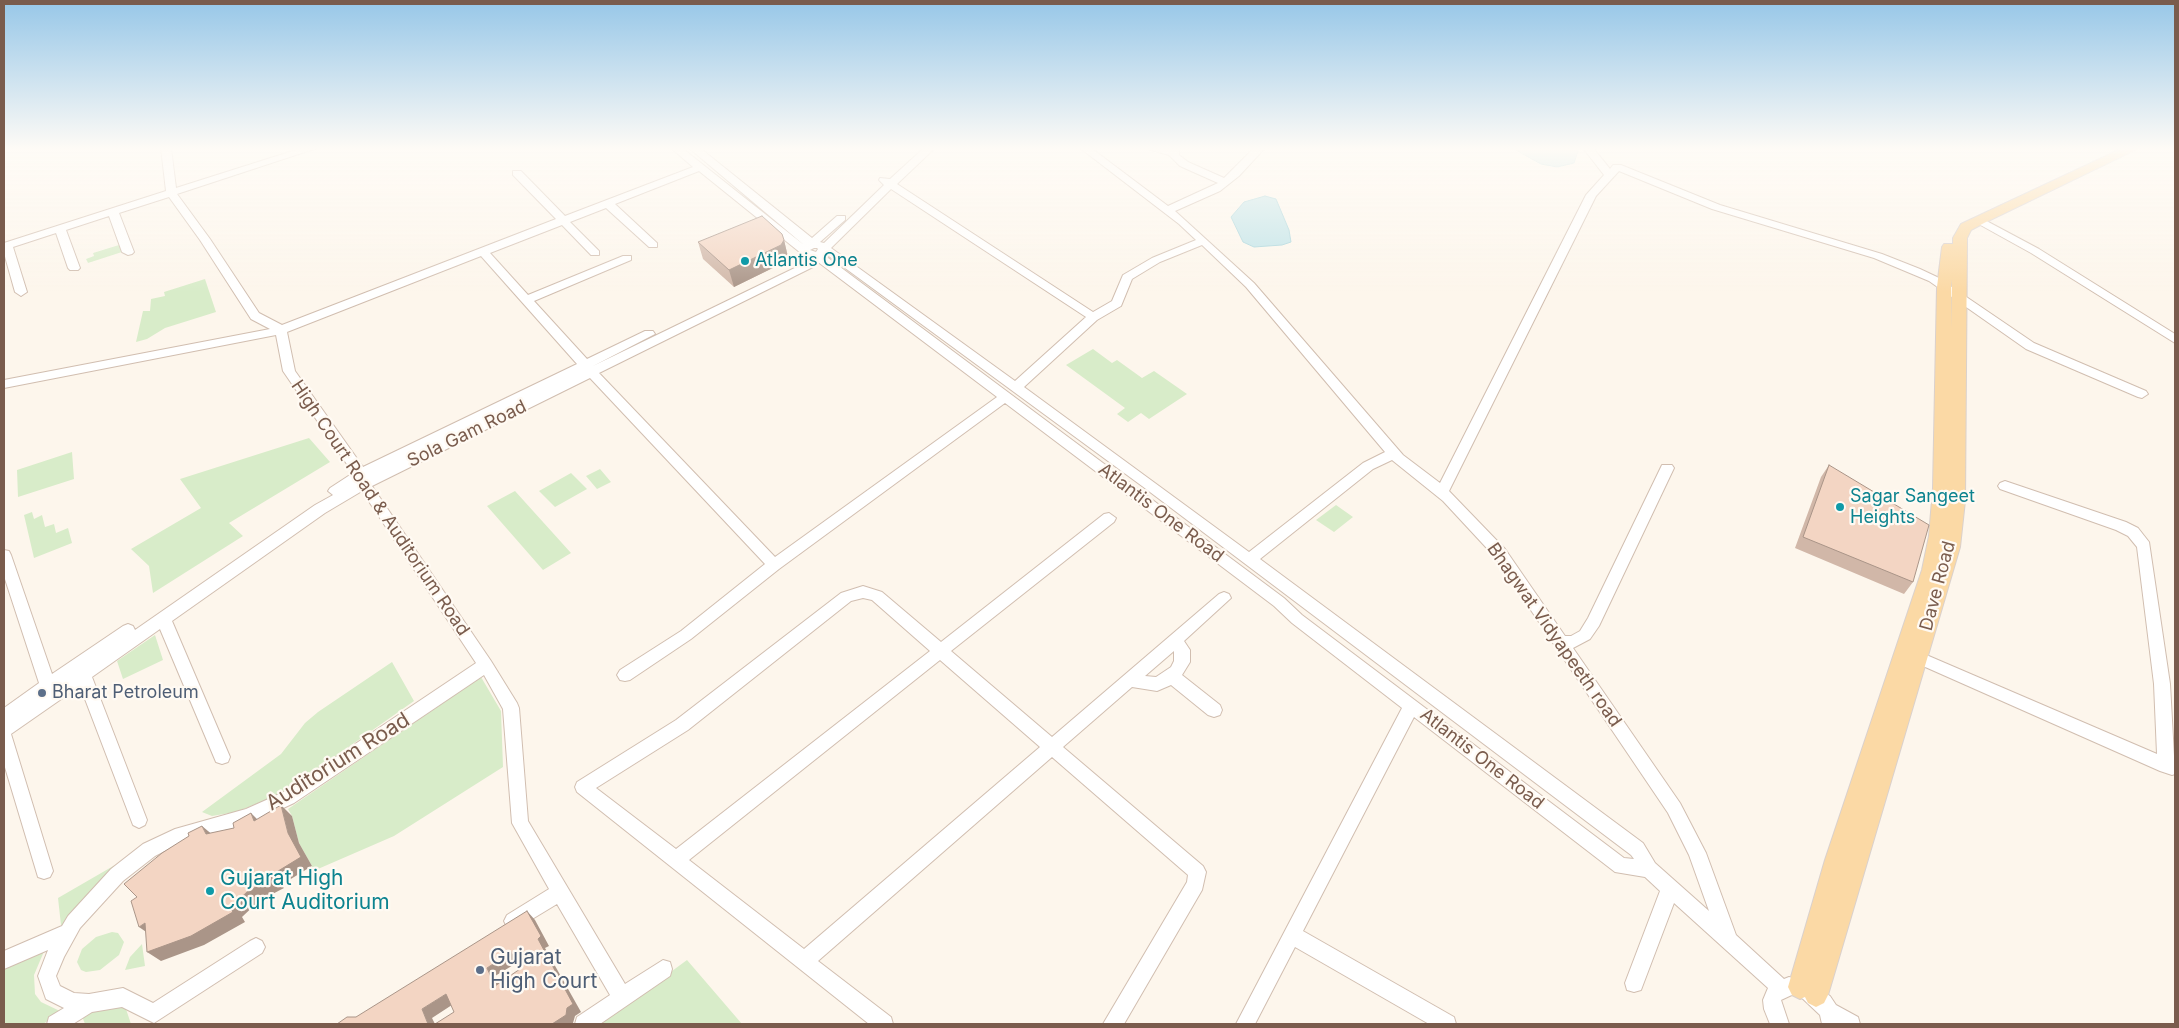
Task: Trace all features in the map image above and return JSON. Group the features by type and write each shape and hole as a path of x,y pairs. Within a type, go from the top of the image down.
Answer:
{"main road":[{"path":"1799,990 1836,860 1931,570 1938,536 1951,292 1950,235 1956,224 1975,211 2008,196"},
{"name":"Dave Road","path":"1799,990 1919,658 1951,547 1956,501 1951,292 1960,238 1966,227 2030,196"}],"street":[{"path":"21,292 6,245 162,196"},
{"path":"173,196 205,239 255,316 281,330"},
{"path":"539,196 595,253"},
{"path":"4,384 281,330 625,196"},
{"name":"Atlantis One Road","path":"741,196 1010,393 1249,560 1637,850 1649,869 1670,889 1727,937 1799,990 1830,1018"},
{"name":"Atlantis One Road","path":"751,196 815,250"},
{"name":"Sola Gam Road","path":"4,716 166,604 363,479 588,369 810,265 815,250 872,196"},
{"path":"908,196 1094,318"},
{"name":"Bhagwat Vidyapeeth road","path":"1149,196 1168,210 1250,285 1394,452 1442,492 1500,553 1674,808 1697,853 1727,937"},
{"path":"1168,210 1201,196"},
{"path":"1442,492 1591,196"},
{"path":"1688,196 1716,207 1878,256 1916,271 1951,292 2030,346 2142,394"},
{"path":"607,203 653,245"},
{"path":"113,212 128,252"},
{"path":"1978,220 2035,251 2175,339"},
{"path":"60,229 74,268"},
{"path":"625,675 686,635 774,565 1010,393 1094,318 1117,303 1127,277 1156,260 1203,241"},
{"path":"482,251 588,369 774,565"},
{"path":"526,300 627,258"},
{"name":"High Court Road & Auditorium Road","path":"281,330 289,371 486,665 511,708 520,823 622,998"},
{"name":"Atlantis One Road","path":"1010,393 1279,602 1297,619 1621,866 1649,869"},
{"path":"1249,560 1368,466 1394,452"},
{"path":"1561,642 1573,642 1585,635 1594,622 1668,468"},
{"name":"Sola Gam Road","path":"4,730 363,479"},
{"path":"1919,658 2171,768 2144,546 2132,532 2121,526 2005,486"},
{"path":"678,859 1109,518"},
{"path":"4,555 48,686"},
{"path":"884,1024 678,859 583,786 682,725 846,597 863,592 877,596 1197,872 1196,884 1113,1024"},
{"path":"804,961 1224,598"},
{"path":"163,618 222,756"},
{"path":"1130,680 1157,684 1172,676 1182,662 1182,650 1175,640"},
{"name":"Auditorium Road","path":"256,947 154,1014 123,997 89,1003 72,1002 54,992 47,976 57,951 74,922 117,875 149,850 175,837 249,816 288,798 486,665"},
{"path":"83,674 139,820"},
{"path":"1172,676 1214,710"},
{"path":"1245,1024 1412,705"},
{"path":"4,737 44,871"},
{"path":"1634,983 1670,889"},
{"path":"501,929 560,892"},
{"name":"Auditorium Road","path":"4,960 68,932"},
{"path":"1292,935 1425,1019 1447,1024"},
{"path":"584,1024 663,969"},
{"path":"1780,1024 1773,1009 1772,1000 1775,992 1799,990"},
{"name":"Auditorium Road","path":"56,1024 89,1003"},
{"path":"1830,1018 1850,1024"}],"green space":[{"path":"119,245 122,252 88,263 86,259 94,256 93,253"},
{"path":"205,279 216,312 165,328 147,339 136,342 143,311 150,311 151,299 165,296 164,292"},
{"path":"1093,349 1112,363 1117,360 1142,378 1154,371 1187,394 1149,419 1141,413 1128,422 1117,414 1125,408 1066,365"},
{"path":"309,438 330,462 229,523 243,536 153,593 149,566 131,549 201,508 180,479"},
{"path":"72,452 74,479 18,497 17,470"},
{"path":"600,469 611,482 597,489 586,476"},
{"path":"571,473 587,489 555,507 539,491"},
{"path":"515,491 571,553 543,570 487,506"},
{"path":"1336,505 1353,517 1334,532 1316,520"},
{"path":"32,512 34,519 42,515 45,527 54,524 56,533 68,528 72,543 34,558 24,515"},
{"path":"155,635 163,660 123,679 117,661"},
{"path":"392,662 414,701 283,793 236,812 212,816 202,812 281,754 305,723 318,712"},
{"path":"481,677 501,711 503,767 394,836 311,872 312,866 299,843 292,816 288,809"},
{"path":"115,865 65,925 61,925 58,898"},
{"path":"112,932 118,933 124,942 119,955 100,970 86,972 81,970 77,962 82,949 96,937"},
{"path":"142,944 145,966 125,970 130,957"},
{"path":"45,949 34,975 35,994 41,1002 62,1012 43,1024 4,1024 4,968"},
{"path":"687,960 742,1024 600,1024"},
{"path":"121,1005 126,1009 131,1024 85,1024 82,1016 91,1010"}],"water":[{"path":"1265,196 1276,199 1289,230 1291,242 1282,245 1254,247 1243,242 1231,217 1244,202"}],"building":[{"path":"762,216 782,234 784,240 781,245 729,270 698,242"},
{"name":"Sagar Sangeet Heights","path":"1829,465 1929,525 1913,582 1803,537"},
{"name":"Gujarat High Court Auditorium","path":"281,805 288,833 301,857 270,876 272,879 248,891 230,908 233,912 191,936 147,952 145,923 139,927 131,901 137,897 124,884 162,853 189,836 188,833 202,826 206,834 234,828 233,823 251,813 254,821"},
{"name":"Gujarat High Court","path":"527,911 541,936 538,939 573,1004 567,1008 566,1015 552,1024 435,1024 454,1012 446,994 422,1009 428,1024 337,1024 347,1017 356,1017","holes":["511,952 520,969 495,986 487,968"]}],"place":[{"name":"Atlantis One","path":"745,261"},
{"name":"Sagar Sangeet Heights","path":"1840,507"},
{"name":"Bharat Petroleum","path":"42,693"},
{"name":"Gujarat High Court Auditorium","path":"210,891"},
{"name":"Gujarat High Court","path":"480,970"}]}
